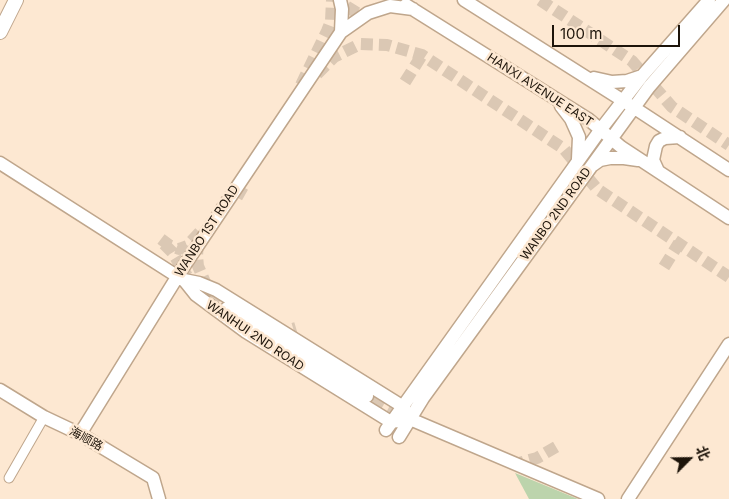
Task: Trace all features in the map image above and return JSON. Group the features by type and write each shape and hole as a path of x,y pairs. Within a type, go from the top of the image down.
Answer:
{"main road":[{"path":"0,32 16,0"}],"street":[{"path":"340,0 342,9 341,32"},
{"name":"HANXI AVENUE EAST","path":"398,0 588,119 643,161 729,218"},
{"path":"464,0 657,122 729,170"},
{"name":"WANBO 2ND ROAD","path":"388,426 578,159 601,129 628,104 709,0"},
{"name":"WANBO 2ND ROAD","path":"646,82 724,0"},
{"name":"WANBO 1ST ROAD","path":"80,434 318,64 341,32 368,13 390,6 413,9"},
{"path":"582,75 612,82 646,82 650,110 657,122"},
{"path":"555,98 576,127 579,137 578,159"},
{"name":"WANBO 2ND ROAD","path":"399,437 423,398 611,138 628,104"},
{"path":"658,171 653,160 659,141 665,138 680,137"},
{"path":"589,168 600,160 610,158 643,161"},
{"name":"WANHUI 2ND ROAD","path":"0,163 181,278 196,295 246,332 388,426"},
{"path":"181,278 367,396"},
{"name":"WANHUI 2ND ROAD","path":"181,278 216,290 402,406 410,420"},
{"path":"628,499 729,344"},
{"name":"海顺路","path":"0,390 44,417 80,434 153,478 160,499"},
{"path":"9,478 44,417"},
{"path":"388,426 410,420 598,499"}],"green space":[{"path":"515,473 578,499 529,499"}],"tunnel":[{"path":"301,85 331,21 332,0"},
{"path":"339,30 358,0"},
{"path":"540,0 632,61 672,107 729,145"},
{"path":"317,74 334,57 360,44 387,45 422,55 564,149 597,189 729,277"},
{"path":"405,82 422,55"},
{"path":"238,191 245,195"},
{"path":"161,239 179,249 187,246 200,232"},
{"path":"198,242 198,266 207,287 224,305 237,313"},
{"path":"664,267 679,243"},
{"path":"164,244 172,252 187,276"},
{"path":"276,334 296,328"},
{"path":"358,389 408,417"},
{"path":"512,465 537,458 561,444"}]}
